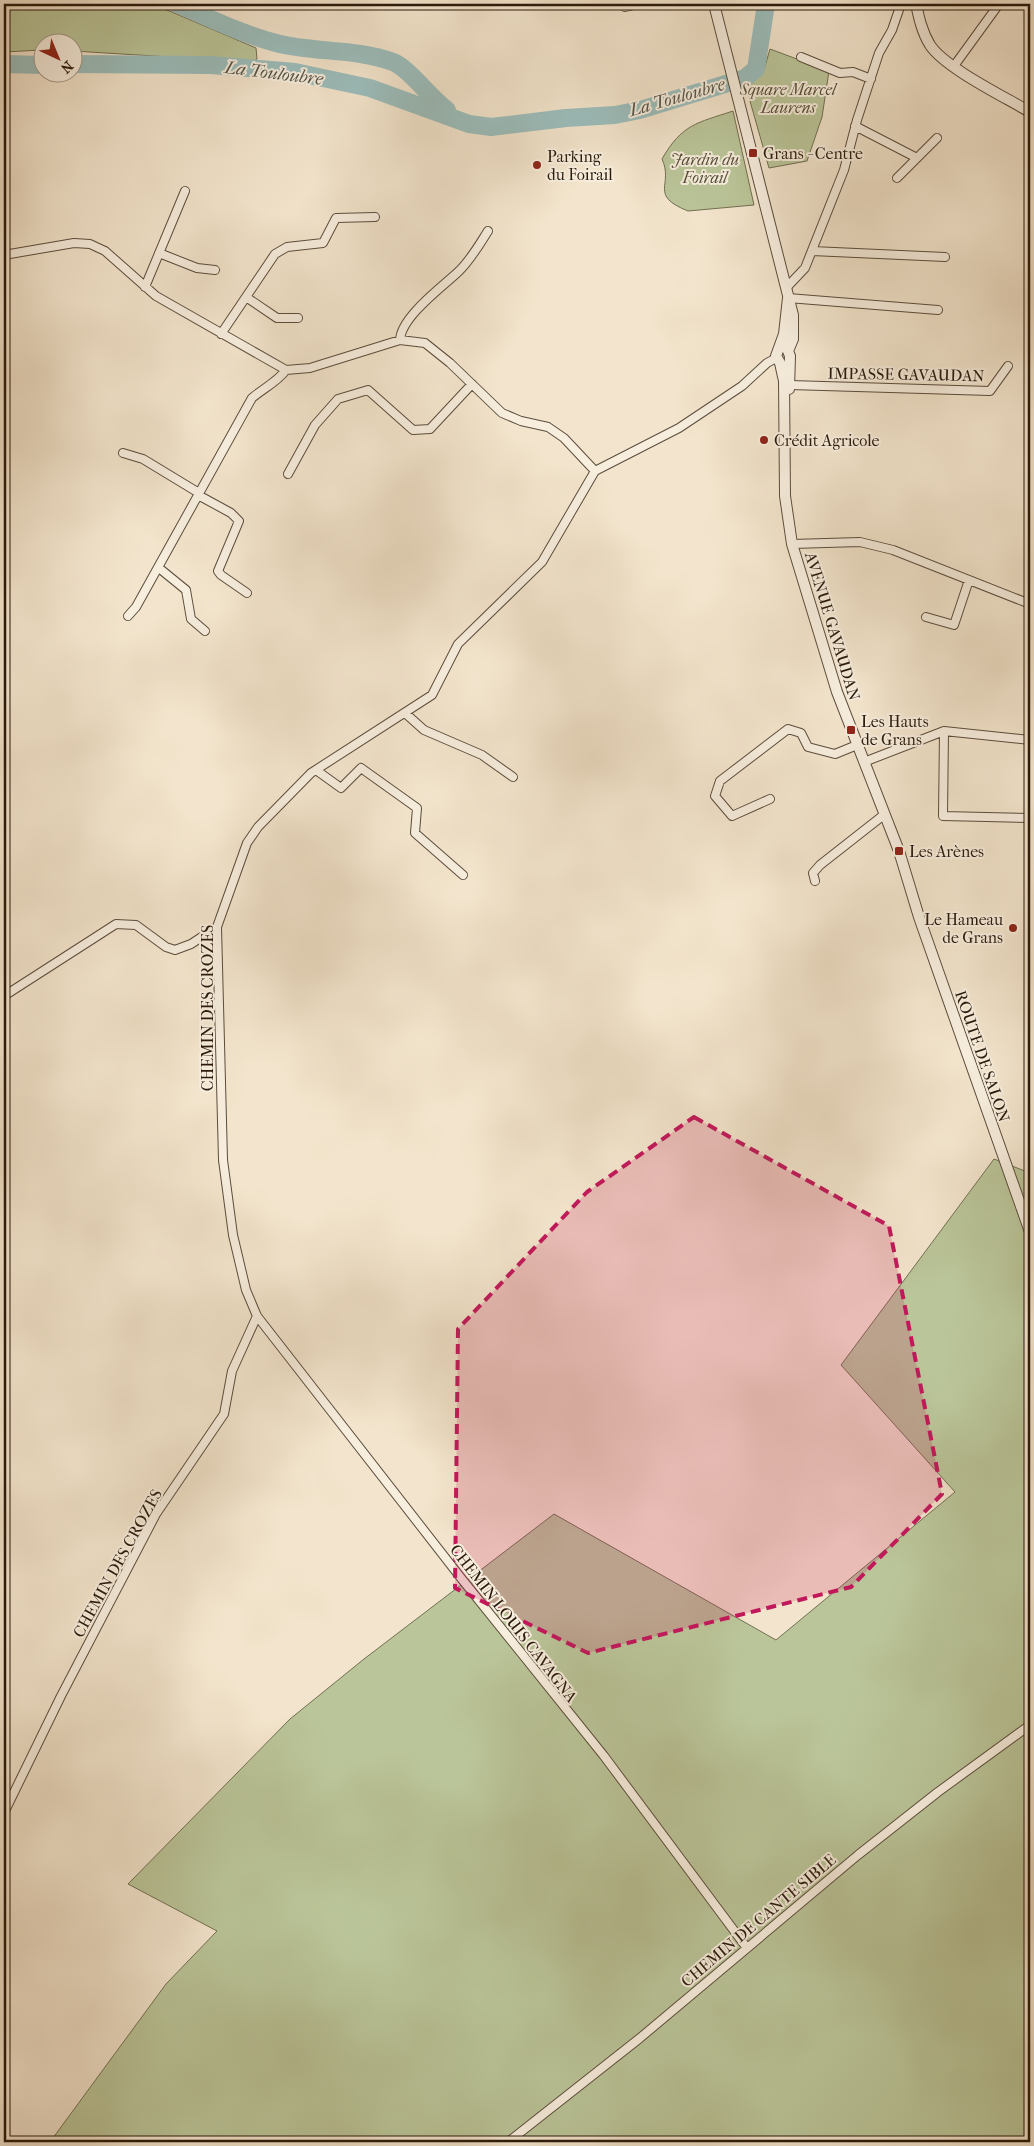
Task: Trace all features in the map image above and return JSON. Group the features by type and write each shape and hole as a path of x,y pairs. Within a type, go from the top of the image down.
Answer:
{"street":[{"path":"625,7 638,4"},
{"path":"4,255 74,243 90,244 105,251 156,296 286,370 310,368 400,340 425,343 502,413 521,421 548,427 564,438 595,471 679,428 742,386 767,363 783,357 788,316 788,298 714,4"},
{"path":"786,288 800,276 812,250 844,170 855,126 878,53 892,30 901,4"},
{"path":"916,4 920,21 930,45 954,66 1030,112"},
{"path":"954,66 998,4"},
{"path":"801,57 840,73 852,72 871,79"},
{"path":"855,126 917,158"},
{"path":"897,178 937,138"},
{"path":"145,287 185,191"},
{"path":"221,334 278,252 287,247 323,243 336,218 375,217"},
{"path":"400,340 400,333 411,318 443,284 458,272 488,231"},
{"path":"812,250 944,257"},
{"path":"159,253 197,268 215,270"},
{"path":"246,297 277,318 298,318"},
{"path":"788,298 938,310"},
{"name":"AVENUE GAVAUDAN","path":"783,357 790,385 784,422"},
{"name":"AVENUE GAVAUDAN","path":"783,357 785,496 792,544 837,692 885,814 919,917"},
{"name":"IMPASSE GAVAUDAN","path":"790,385 990,390 1008,366"},
{"path":"128,616 136,607 159,568 252,398 278,380 286,370"},
{"path":"288,474 315,425 338,399 368,390 413,430 430,429 472,384"},
{"path":"123,453 143,459 231,513 239,521 218,570 221,576 247,593"},
{"name":"CHEMIN DES CROZES","path":"4,1813 61,1696 156,1514 224,1414 232,1371 257,1316 246,1290 234,1235 223,1160 217,927 247,843 258,827 316,770 432,695 458,644 542,562 595,471"},
{"path":"792,544 860,542 893,550 1030,604"},
{"path":"159,568 186,590 191,619 205,631"},
{"path":"926,617 954,625 969,580"},
{"path":"404,713 424,730 482,755 513,777"},
{"path":"770,798 732,816 715,796 720,781 788,729 801,732 808,747 835,754 857,745"},
{"path":"864,762 944,730 1030,740"},
{"path":"944,730 943,816 1030,818"},
{"path":"316,770 341,788 362,768 417,808 415,833 463,876"},
{"path":"814,881 813,873 815,869 885,814"},
{"name":"ROUTE DE SALON","path":"919,917 1030,1232"},
{"path":"4,996 116,924 136,925 166,947 175,950 191,944 217,927"},
{"name":"CHEMIN LOUIS CAVAGNA","path":"257,1316 461,1578 604,1756 747,1948"},
{"name":"CHEMIN DE CANTE SIBLE","path":"508,2142 640,2038 747,1948 775,1927 796,1906 858,1855 938,1792 1030,1725"}],"highlighted area":[{"path":"694,1117 889,1226 942,1494 851,1587 588,1653 455,1588 458,1329 587,1192"}],"green space":[{"path":"4,4 153,4 256,48 257,59 252,62 82,52 82,32 32,32 32,51 4,52"},
{"name":"Square Marcel Laurens","path":"770,49 829,71 822,117 807,161 769,168 746,87 763,73"},
{"name":"Jardin du Foirail","path":"733,111 754,205 688,211 676,205 669,200 664,189 666,176 662,159 669,147 676,138 692,126"},
{"path":"994,1159 1030,1173 1030,2142 50,2142 166,1984 217,1931 128,1884 290,1719 364,1659 554,1514 776,1640 955,1492 841,1365"}],"waterway":[{"name":"La Touloubre","path":"177,4 238,30 276,43 349,52 393,62 406,70 447,110"},
{"name":"La Touloubre","path":"82,64 211,65 295,72 370,88 469,124 491,127 566,118 615,115 640,110 745,78 756,69 766,4"},
{"name":"La Touloubre","path":"4,64 32,65"}],"place":[{"name":"Grans - Centre","path":"753,153"},
{"name":"Parking du Foirail","path":"537,165"},
{"name":"Crédit Agricole","path":"764,440"},
{"name":"Les Hauts de Grans","path":"851,730"},
{"name":"Les Arènes","path":"899,851"},
{"name":"Le Hameau de Grans","path":"1013,928"}]}
